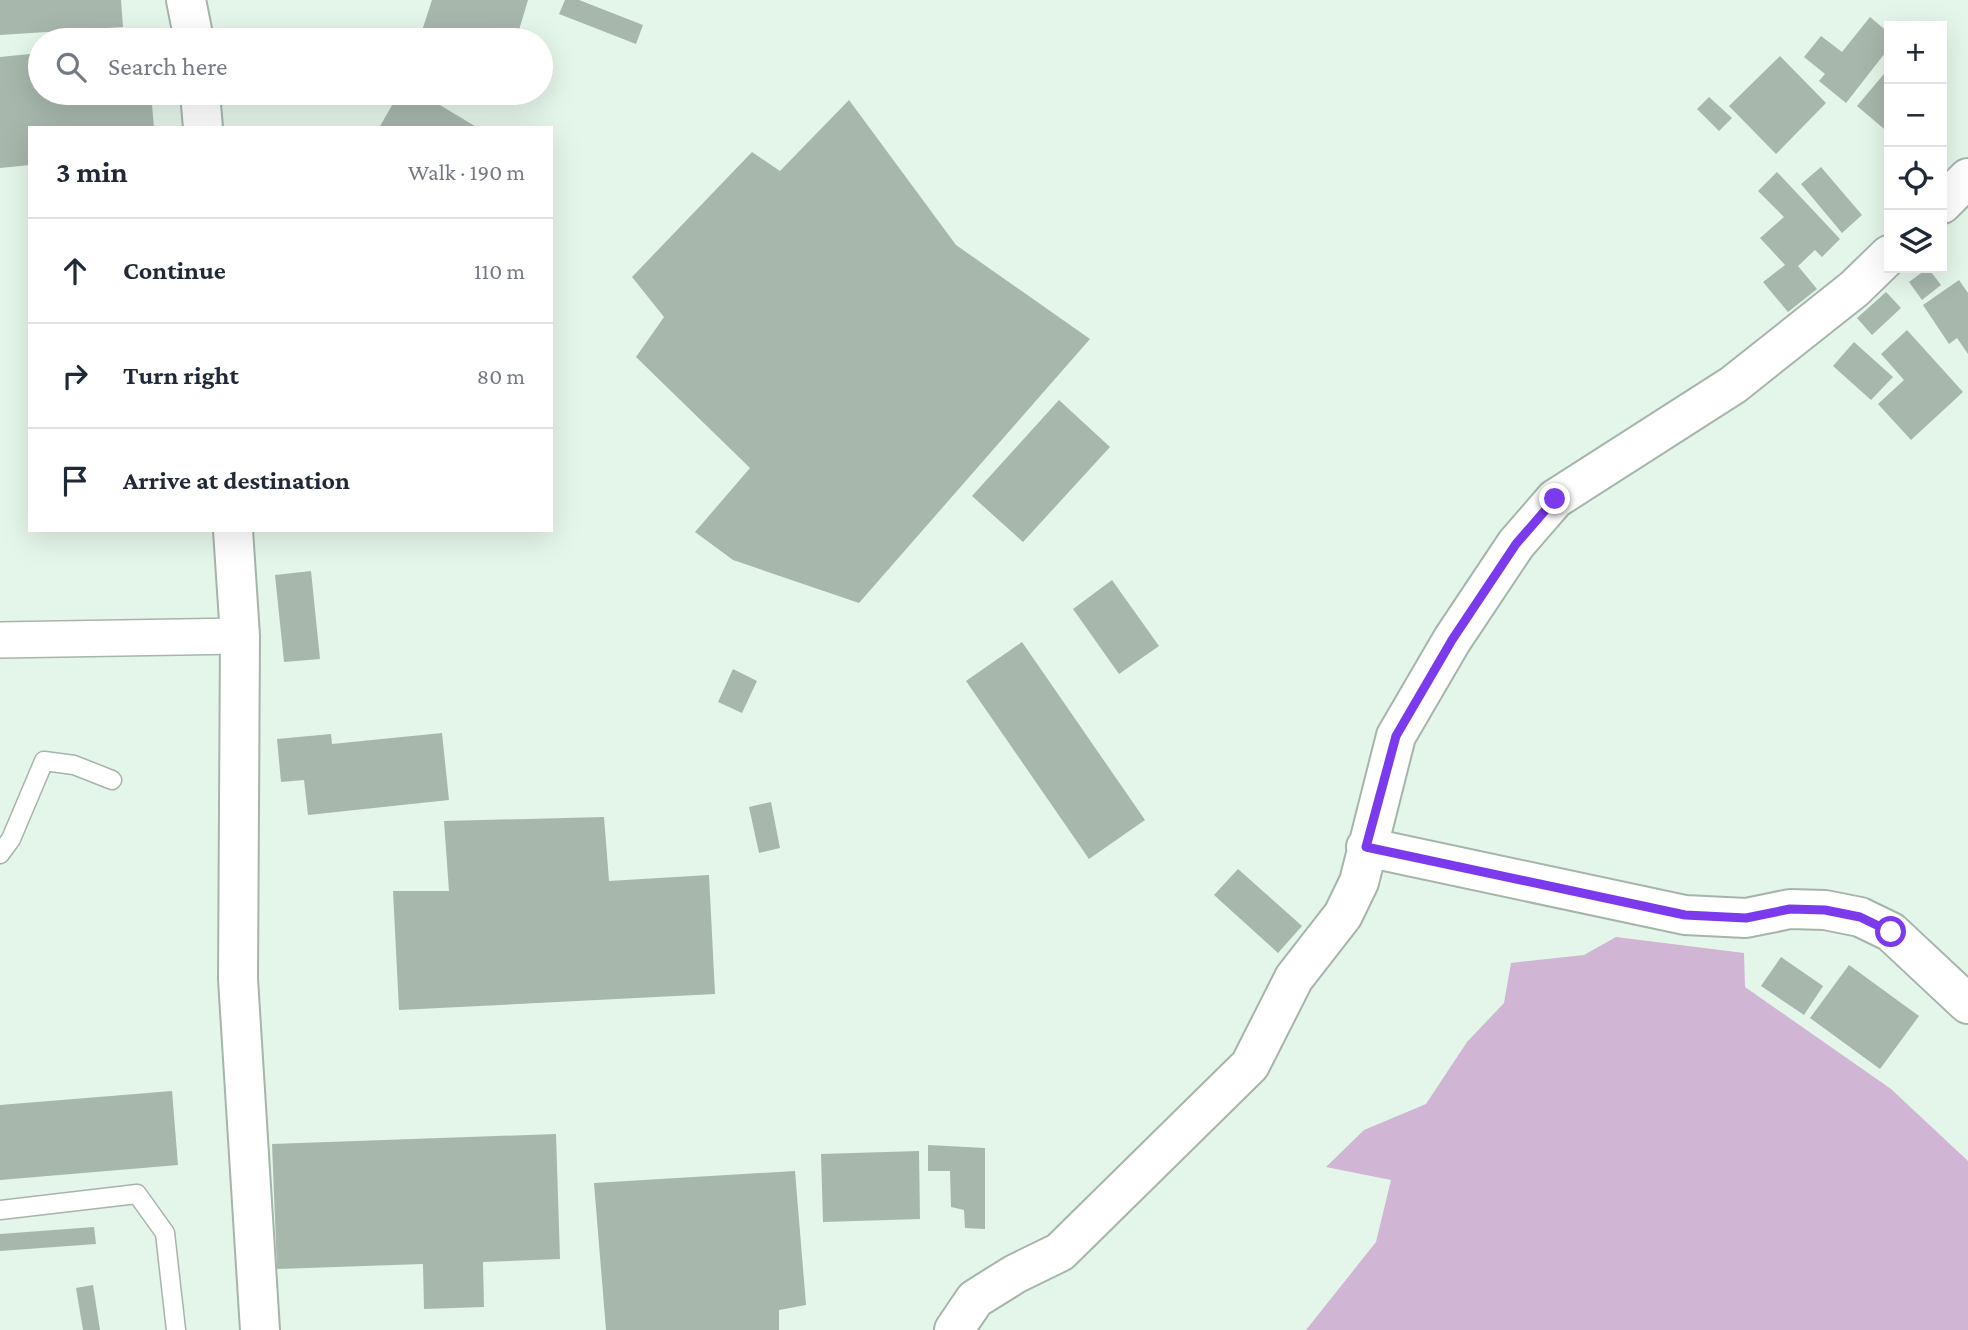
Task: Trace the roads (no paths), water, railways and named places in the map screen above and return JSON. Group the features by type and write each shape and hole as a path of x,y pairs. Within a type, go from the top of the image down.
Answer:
{"street":[{"path":"186,0 192,28"},
{"path":"201,105 203,126"},
{"path":"1947,199 1968,178"},
{"path":"954,1330 975,1299 1015,1274 1060,1252 1250,1065 1294,978 1343,915 1359,882 1396,736 1452,640 1531,526 1555,499 1733,385 1854,289 1884,260"},
{"path":"233,532 240,636 238,979 260,1330"},
{"path":"0,640 240,636"},
{"path":"1366,847 1685,915 1746,918 1790,909 1825,910 1860,917 1891,932 1968,1004"}],"lane":[{"path":"0,854 11,839 44,761 74,765 112,780"},
{"path":"0,1210 137,1194 165,1233 176,1330"}]}
